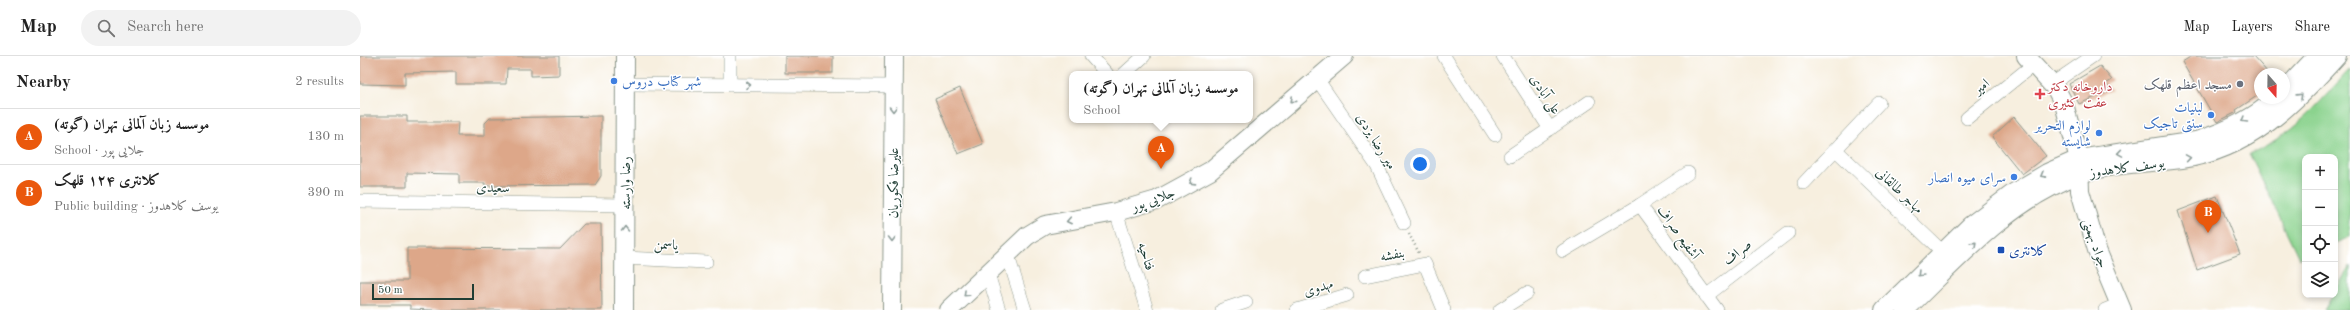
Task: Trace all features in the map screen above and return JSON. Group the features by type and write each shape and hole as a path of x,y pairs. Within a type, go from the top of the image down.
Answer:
{"street":[{"name":"رضا وارسته","path":"624,310 625,56"},
{"path":"730,56 730,85"},
{"name":"علیرضا فکوریان","path":"892,310 894,56"},
{"path":"1091,56 1104,71"},
{"path":"1127,71 1144,56"},
{"name":"جلایی پور","path":"949,310 1008,256 1027,236 1045,225 1116,212 1157,200 1210,171 1344,56"},
{"path":"1444,56 1495,135"},
{"name":"علی آبادی","path":"1503,56 1550,129"},
{"path":"2052,84 2093,56"},
{"path":"2290,84 2316,56"},
{"name":"یوسف کلاهدوز","path":"2080,167 2200,156 2226,148 2252,134 2284,112 2337,56"},
{"name":"جواد بهمنی","path":"2030,60 2052,84 2064,104 2080,167 2080,190 2097,250 2116,308"},
{"name":"امیر","path":"1967,118 2030,60"},
{"name":"میر رضا یزدی","path":"1317,79 1377,166 1404,223"},
{"path":"625,84 894,86"},
{"name":"علی آبادی","path":"1510,156 1589,102"},
{"path":"1804,183 1879,103"},
{"name":"یوسف کلاهدوز","path":"1905,310 1948,258 1971,225 2015,192 2047,173 2080,167 2210,137 2245,120 2268,104"},
{"name":"مهاجر طالقانی","path":"1836,150 1948,258"},
{"path":"1640,205 1688,173"},
{"name":"سعیدی","path":"360,201 625,205"},
{"name":"آشفیع صراف","path":"1563,251 1640,205 1717,310"},
{"name":"فتاحیه","path":"1116,212 1147,310"},
{"name":"صراف","path":"1706,296 1788,233"},
{"path":"1008,256 1025,310"},
{"name":"یاسمن","path":"625,258 706,262"},
{"name":"یوسف کلاهدوز","path":"1884,310 1948,258"},
{"path":"1425,264 1444,310"},
{"name":"بنفشه","path":"1365,276 1425,264"},
{"path":"988,274 999,310"},
{"path":"1500,310 1527,293"},
{"name":"مهدوی","path":"1297,310 1327,306 1347,295"},
{"path":"1222,310 1246,302"}],"path":[{"path":"1404,223 1425,264"}],"green space":[{"path":"2350,69 2350,237 2338,242 2338,154 2302,154 2302,256 2299,258 2249,154 2265,146 2293,128 2315,107"},
{"path":"2350,266 2350,310 2324,310 2331,298 2338,298 2338,286"}],"building":[{"path":"360,56 559,56 559,75 531,76 531,69 507,69 506,84 456,84 456,72 405,73 405,85 360,84"},
{"path":"785,56 833,56 833,73 785,73"},
{"path":"2192,56 2253,56 2264,68 2254,68 2254,98 2236,110 2237,112 2217,122 2182,62"},
{"path":"2100,66 2112,80 2106,84 2112,90 2079,104 2069,84"},
{"path":"960,88 983,144 958,154 935,99"},
{"path":"360,116 407,116 407,122 458,122 457,136 485,136 485,123 490,118 601,116 601,176 595,185 485,186 485,183 459,183 459,174 407,173 407,187 360,187"},
{"path":"2014,117 2046,156 2022,174 1992,137"},
{"path":"2217,196 2240,254 2197,270 2178,211"},
{"path":"584,224 601,224 602,310 433,310 410,309 410,305 360,305 360,281 407,281 407,248 560,249"}],"place":[{"name":"شهر کتاب دروس","path":"614,81"},
{"name":"مسجد اعظم قلهک","path":"2240,84"},
{"name":"داروخانه دکتر عفت کثیری","path":"2040,94"},
{"name":"لبنیات سنتی تاجیک","path":"2211,115"},
{"name":"لوازم التحریر شایسته","path":"2099,133"},
{"name":"موسسه زبان آلمانی تهران (گوته)","path":"1161,169"},
{"name":"سرای میوه انصار","path":"2014,177"},
{"name":"کلانتری ۱۲۴ قلهک","path":"2208,233"},
{"name":"کلانتری","path":"2001,250"}]}
